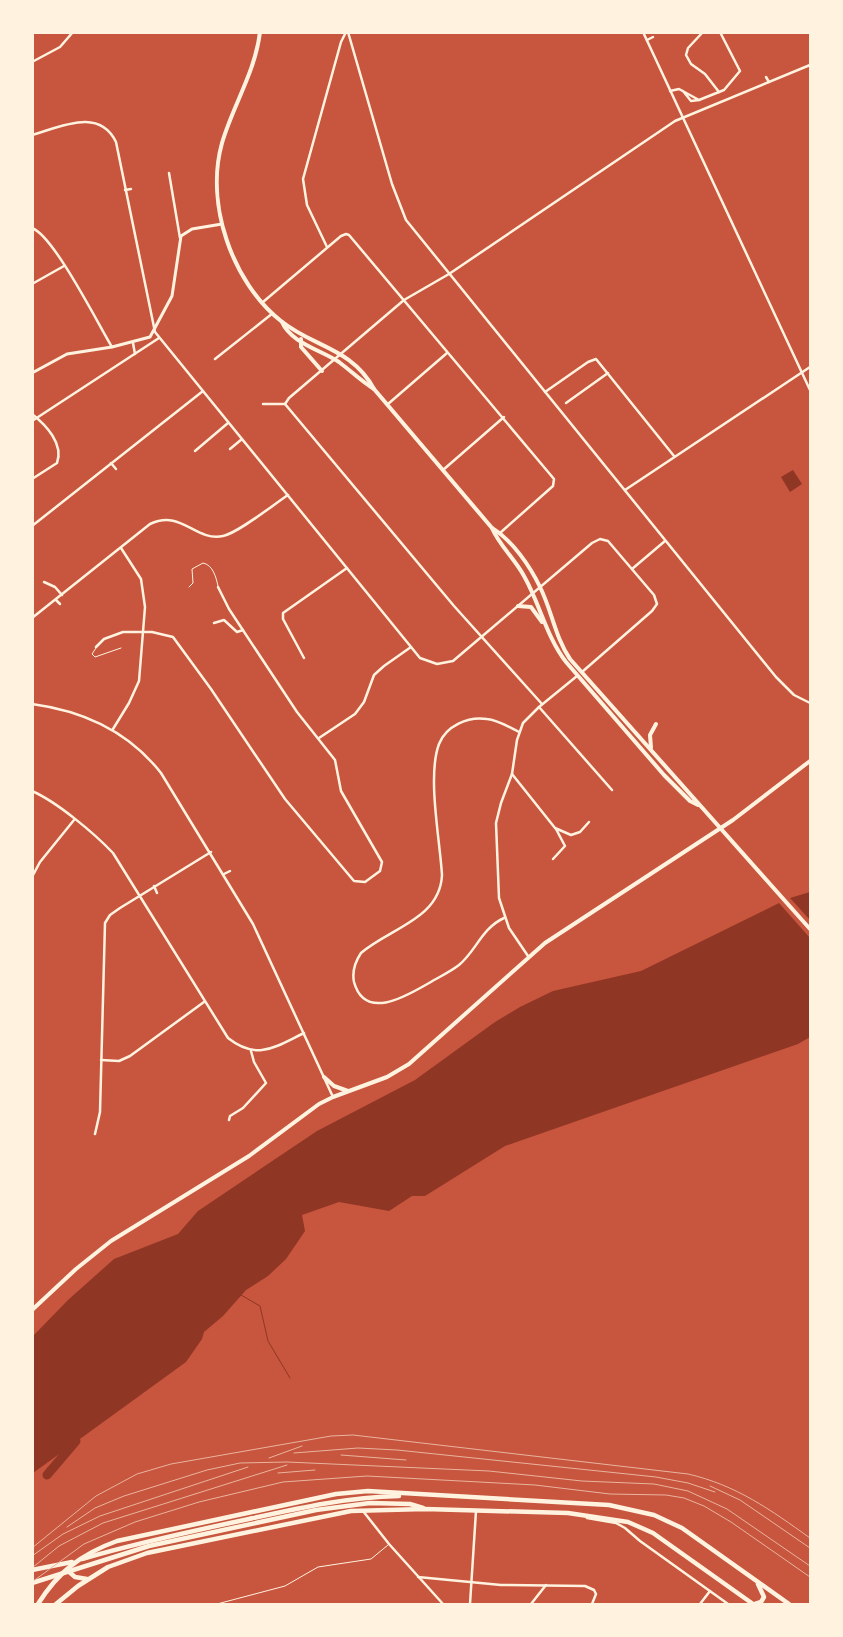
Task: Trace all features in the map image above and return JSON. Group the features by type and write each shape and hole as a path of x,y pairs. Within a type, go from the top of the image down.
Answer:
{"main road":[{"path":"260,32 252,71 230,120 219,154 217,181 222,224 237,266 263,302 282,322 342,354 364,373 374,389 492,528 496,537 517,563 534,593 545,626 559,653 577,676 664,775 690,801 698,805 708,815 810,929"},
{"path":"282,322 285,329 300,340 335,360 374,389"},
{"path":"300,340 304,335"},
{"path":"300,340 302,349 322,371"},
{"path":"492,528 501,532 523,559 540,588 564,650 581,672 694,797 698,805"},
{"path":"504,547 510,543"},
{"path":"517,563 523,559"},
{"path":"518,606 531,607 545,626"},
{"path":"651,750 650,735 656,724"},
{"path":"32,1310 82,1264 111,1241 249,1156 332,1097 386,1077 409,1064 528,956 566,928 733,820 810,761"},
{"path":"324,1077 334,1086 348,1091"},
{"path":"38,1604 66,1568 96,1549 116,1541 351,1492 379,1491 416,1495 609,1505 644,1512 682,1528 789,1604"},
{"path":"32,1570 210,1527 348,1498 416,1495"},
{"path":"32,1583 120,1554 316,1510 362,1503 410,1504 425,1509"},
{"path":"56,1604 88,1579 118,1562 147,1553 362,1510 425,1509 582,1514 628,1522 653,1533 754,1604 761,1602 764,1597 758,1583"},
{"path":"66,1568 75,1577 88,1579"}],"street":[{"path":"32,62 60,47 73,32"},
{"path":"327,248 307,205 303,179 342,42 347,32"},
{"path":"347,32 402,212 449,274 783,685 794,695 810,703"},
{"path":"643,32 810,390"},
{"path":"703,32 687,50 686,55 691,64 705,74 719,92"},
{"path":"670,92 676,88 699,100 719,92 730,84 740,71 720,32"},
{"path":"647,40 653,37"},
{"path":"264,404 285,404 404,300 449,274 683,117 810,65"},
{"path":"766,77 769,82"},
{"path":"32,135 88,121 102,125 110,133 116,142 155,332 411,647 425,661 443,664 453,661 592,543 600,539 608,542 656,599 656,608 581,672"},
{"path":"32,373 67,354 133,343 147,339 155,332 174,288 180,240 169,173"},
{"path":"125,190 131,189"},
{"path":"180,240 188,230 222,224"},
{"path":"32,228 42,233 112,347"},
{"path":"263,302 341,236 348,235 551,473 555,482 496,537"},
{"path":"32,284 64,266"},
{"path":"215,359 273,313"},
{"path":"32,421 159,338"},
{"path":"133,343 135,354"},
{"path":"387,404 447,353"},
{"path":"545,392 590,360 598,361 674,456"},
{"path":"625,490 810,367"},
{"path":"566,403 608,373"},
{"path":"32,526 202,390"},
{"path":"285,404 612,790"},
{"path":"32,414 56,441 59,455 54,465 32,479"},
{"path":"442,470 504,417"},
{"path":"195,451 228,423"},
{"path":"230,449 242,439"},
{"path":"111,463 116,469"},
{"path":"32,618 150,524 164,519 174,520 213,536 223,536 234,532 288,495"},
{"path":"632,569 666,541"},
{"path":"113,730 139,681 144,632 144,586 134,565 120,547"},
{"path":"304,658 283,619 283,613 347,568"},
{"path":"44,582 55,587 62,595"},
{"path":"96,647 104,639 123,632 169,635 178,643 285,799 354,881 362,883 380,870 382,862 341,791 338,764 297,712 229,609 218,587"},
{"path":"56,600 60,604"},
{"path":"214,624 224,620 237,632 243,630"},
{"path":"319,738 355,714 364,702 374,675 411,647"},
{"path":"528,956 504,918 498,889 496,823 512,774 519,732 527,718 577,676"},
{"path":"32,704 86,716 132,742 154,763 170,785 253,924 332,1097"},
{"path":"504,918 490,926 457,966 396,1000 376,1003 366,998 356,988 355,964 362,953 425,912 436,901 441,890 442,875 435,768 441,740 457,724 478,718 497,722 519,732"},
{"path":"512,774 555,828 565,846 553,859"},
{"path":"32,791 44,796 113,853 228,1038 251,1051 271,1048 304,1033"},
{"path":"32,877 40,862 74,820"},
{"path":"555,828 571,835 580,832 589,822"},
{"path":"95,1134 100,1112 105,923 110,915 211,852"},
{"path":"224,874 230,871"},
{"path":"154,886 157,893"},
{"path":"101,1060 120,1060 130,1056 204,1002"},
{"path":"230,1120 230,1116 243,1108 266,1083 254,1062 251,1051"},
{"path":"362,1510 389,1544 443,1604"},
{"path":"470,1604 476,1511"},
{"path":"582,1514 589,1519 616,1523 625,1528 728,1604"},
{"path":"418,1577 502,1585 546,1584 585,1586 594,1590 596,1594 592,1604"},
{"path":"531,1604 546,1584"},
{"path":"700,1604 710,1591"}],"lane":[{"path":"189,587 193,583 192,569 203,563 209,565 216,576 218,587"},
{"path":"96,647 92,652 95,657 121,648"},
{"path":"217,1604 285,1586 318,1567 371,1559 389,1544"}],"shaded area":[{"path":"793,470 802,484 790,492 781,477"},
{"path":"810,892 810,920 790,898"},
{"path":"779,903 810,938 810,1037 798,1044 505,1146 425,1196 412,1196 389,1211 339,1202 302,1215 305,1231 286,1259 268,1276 246,1290 223,1316 204,1332 202,1339 186,1362 33,1473 33,1336 68,1300 114,1259 178,1234 198,1211 317,1131 415,1080 495,1022 520,1007 553,991 641,971"}],"waterway":[{"path":"241,1295 260,1306 268,1341 290,1378"},
{"path":"47,1475 76,1441"}],"railway":[{"path":"32,1548 96,1496 137,1474 171,1464 331,1436 353,1435 688,1474 737,1492 767,1508 810,1538"},
{"path":"269,1458 302,1446"},
{"path":"294,1453 358,1448 397,1450 656,1477 688,1483 715,1492"},
{"path":"341,1455 406,1460"},
{"path":"67,1527 95,1508 124,1496 207,1470 240,1463 287,1462 489,1471 582,1481 654,1484 688,1491 727,1509 810,1566"},
{"path":"32,1568 59,1546 103,1523 287,1465"},
{"path":"32,1556 63,1534 100,1516 248,1467"},
{"path":"278,1473 315,1470"},
{"path":"32,1582 84,1544 135,1522 199,1502 283,1482 367,1476 535,1485 610,1494 666,1495 684,1498 704,1506 731,1522 810,1577"},
{"path":"710,1486 740,1500 810,1548"}]}
